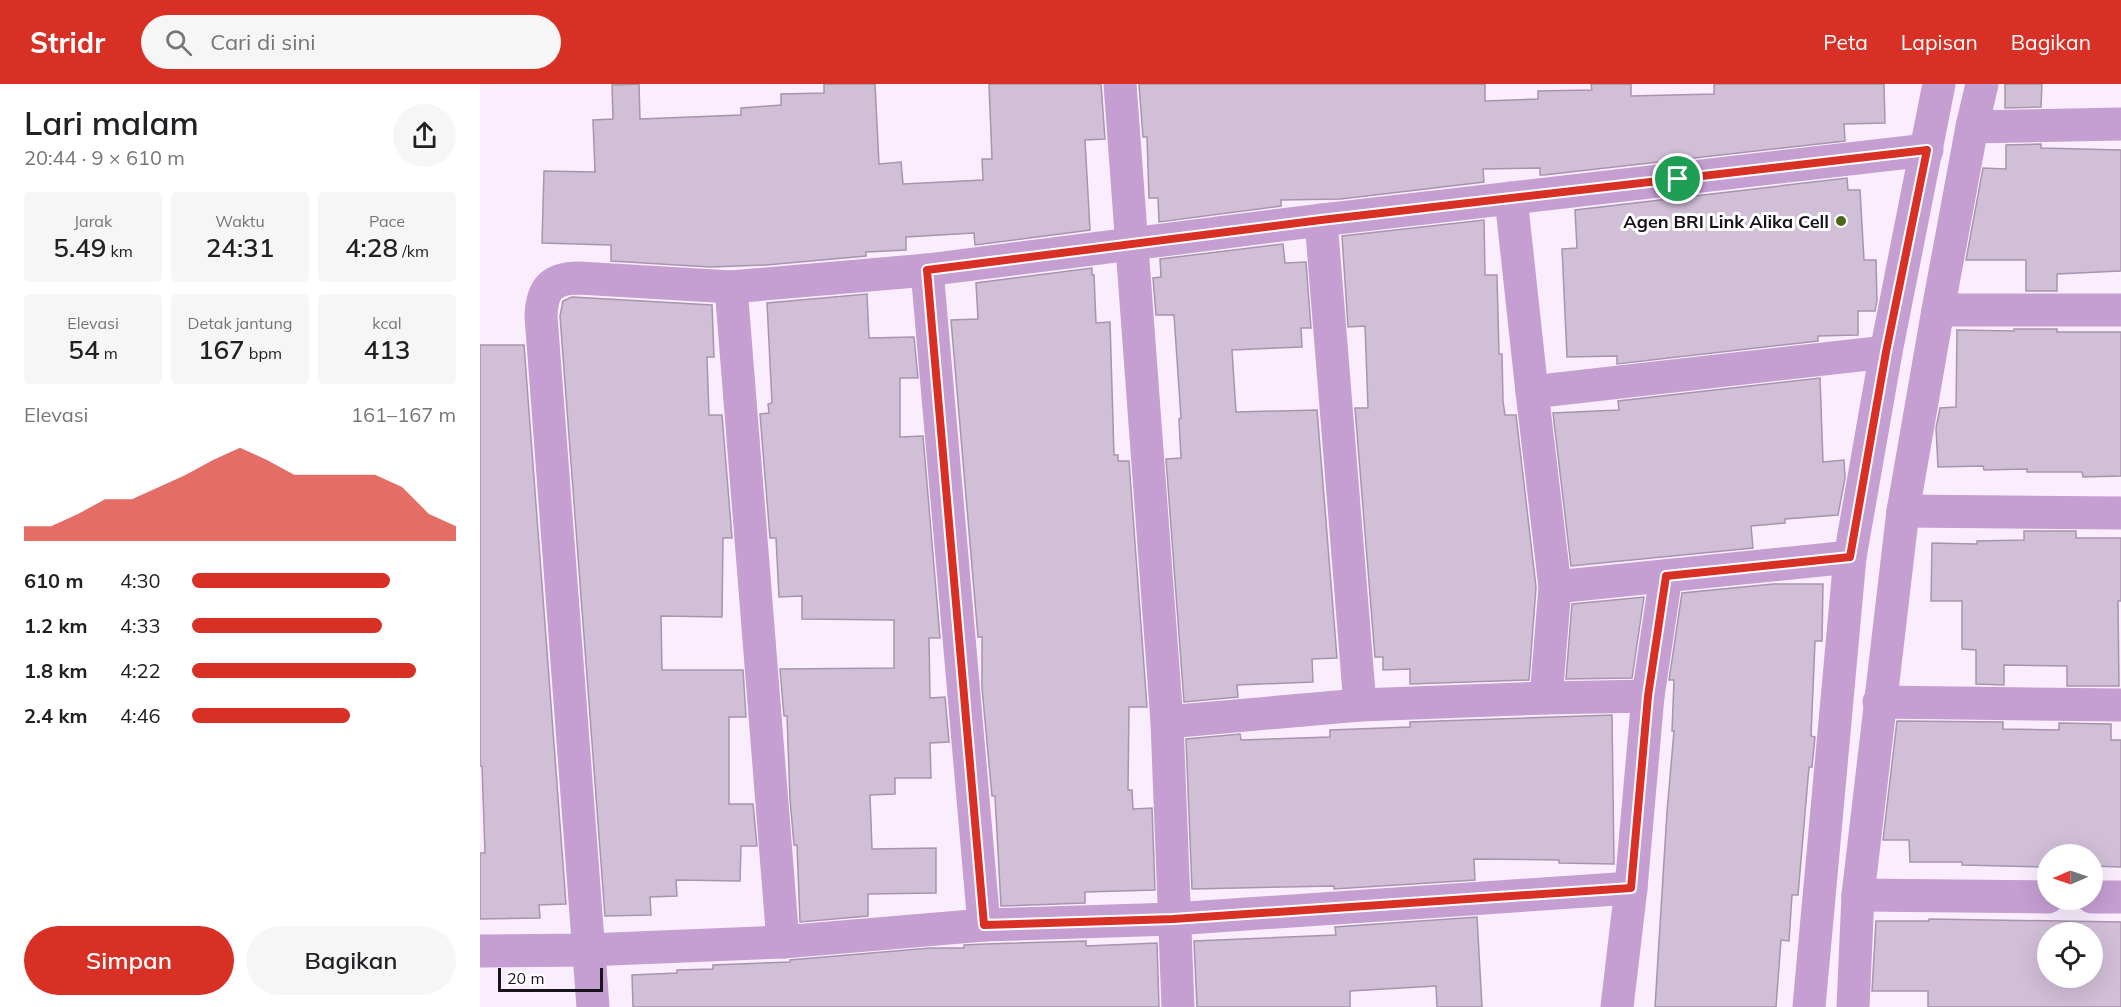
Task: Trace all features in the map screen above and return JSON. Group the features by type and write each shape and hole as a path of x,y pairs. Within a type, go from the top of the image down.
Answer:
{"street":[{"path":"1120,84 1167,722 1178,1007"},
{"path":"1809,1007 1850,557 1886,352 1939,84"},
{"path":"1853,1007 1858,895 1903,511 1938,310 1982,84"},
{"path":"1972,128 2121,124"},
{"path":"593,1007 541,316 542,299 550,285 565,278 730,287 927,270 1132,246 1321,220 1927,150"},
{"path":"1511,198 1555,586 1546,698"},
{"path":"1321,220 1360,705"},
{"path":"927,270 984,925"},
{"path":"730,287 783,942"},
{"path":"1938,310 2121,310"},
{"path":"1532,392 1886,352"},
{"path":"1903,511 2121,513"},
{"path":"1555,586 1850,557"},
{"path":"1617,1007 1631,888 1648,696 1666,576"},
{"path":"1167,722 1360,705 1648,696"},
{"path":"1880,702 2121,705"},
{"path":"480,951 587,950 783,942 984,925 1173,919 1631,888"},
{"path":"1858,895 2037,897"},
{"path":"2103,897 2121,897"}],"building":[{"path":"639,84 640,119 741,115 741,108 781,105 781,94 824,93 824,84 875,84 879,164 901,162 903,184 983,180 982,159 992,159 989,84 1101,84 1105,139 1085,140 1090,230 975,245 974,233 906,237 906,250 866,252 866,256 766,265 710,267 611,261 611,245 542,243 544,171 595,172 593,120 613,119 612,85"},
{"path":"1139,84 1485,84 1485,101 1538,99 1538,91 1592,90 1591,84 1631,84 1631,96 1714,94 1714,84 1884,84 1885,123 1844,124 1845,141 1544,175 1540,175 1540,168 1483,169 1484,182 1341,199 1281,200 1281,206 1159,222 1158,198 1149,198 1147,137 1143,137"},
{"path":"2005,84 2042,84 2041,107 2005,108"},
{"path":"2041,144 2041,148 2121,150 2121,271 2057,274 2057,291 2026,291 2026,260 1966,260 1983,168 2006,169 2006,145"},
{"path":"1847,178 1848,190 1860,190 1864,260 1876,260 1875,311 1858,311 1858,335 1818,336 1818,341 1617,364 1617,356 1567,357 1562,249 1577,248 1575,210"},
{"path":"1484,220 1485,275 1497,275 1503,401 1505,415 1516,415 1536,587 1529,680 1410,684 1410,669 1383,670 1383,657 1375,657 1355,408 1368,408 1365,326 1348,327 1342,236"},
{"path":"1283,244 1285,263 1306,262 1311,328 1301,328 1302,347 1232,350 1236,412 1317,410 1337,658 1312,659 1313,682 1237,685 1238,697 1184,702 1166,459 1181,458 1179,419 1181,418 1174,315 1156,315 1153,278 1161,277 1160,259"},
{"path":"1092,268 1096,323 1110,322 1114,455 1118,455 1118,461 1129,461 1147,707 1129,707 1128,790 1132,790 1133,809 1152,808 1155,890 1085,892 1085,903 1001,906 995,796 992,796 982,688 982,637 978,637 951,320 978,319 976,283"},
{"path":"867,294 869,338 914,337 918,378 900,378 900,437 923,436 940,638 929,638 930,698 945,697 949,742 930,743 931,778 895,778 895,794 870,795 872,849 936,848 936,893 868,894 868,916 800,922 797,845 794,845 790,799 787,716 784,716 780,669 894,668 894,620 802,619 802,596 779,597 776,538 770,538 760,414 769,413 768,404 772,403 767,303"},
{"path":"572,297 712,305 714,357 707,357 709,415 722,415 732,538 723,538 722,617 661,616 662,670 743,670 746,717 729,717 729,804 753,804 757,846 741,846 740,881 676,880 677,896 650,897 651,915 605,916 560,316 563,301"},
{"path":"2014,329 2121,332 2121,476 2083,477 2082,472 2027,472 2027,469 1984,470 1983,466 1938,467 1936,428 1940,408 1956,407 1957,330 2014,331"},
{"path":"480,345 524,345 566,904 539,905 540,918 480,919 480,853 485,853 482,766 480,766"},
{"path":"1820,378 1823,462 1844,460 1845,478 1838,515 1785,519 1785,523 1751,526 1753,548 1571,566 1553,413 1619,410 1618,401"},
{"path":"2024,531 2076,531 2076,538 2121,538 2121,601 2118,601 2119,686 2067,686 2067,666 2004,665 2004,685 1976,684 1976,650 1962,649 1962,601 1931,601 1932,543 1977,544 1977,541 2024,540"},
{"path":"1773,584 1823,584 1822,641 1815,641 1811,736 1815,737 1812,767 1809,767 1798,895 1792,895 1789,941 1781,940 1776,1007 1655,1007 1674,731 1672,731 1674,680 1669,680 1682,593"},
{"path":"1644,597 1632,678 1566,679 1572,604"},
{"path":"1612,715 1614,864 1559,863 1559,860 1474,859 1475,880 1334,889 1334,886 1192,889 1186,739 1240,734 1241,740 1330,737 1330,730 1410,727 1410,722"},
{"path":"1897,721 2003,722 2003,729 2059,730 2059,723 2111,724 2111,740 2121,740 2121,867 2103,866 2103,844 2037,844 2037,867 1962,865 1962,862 1910,862 1909,840 1883,840"},
{"path":"1477,917 1482,1007 1437,1007 1436,986 1350,991 1350,1007 1197,1007 1194,941 1336,935 1335,927"},
{"path":"1929,919 2121,922 2121,1007 1928,1007 1928,991 1872,991 1876,921 1929,921"},
{"path":"1086,941 1086,946 1157,943 1159,1007 633,1007 632,975 713,969 713,965 790,962 790,960 930,948 964,948 964,945"}],"place":[{"name":"Agen BRI Link Alika Cell","path":"1841,221"}],"route":[{"path":"1927,150 1886,352 1850,557 1666,576 1648,696 1631,888 1173,919 984,925 927,270 1132,246 1321,220 1678,179 1927,150"}]}
